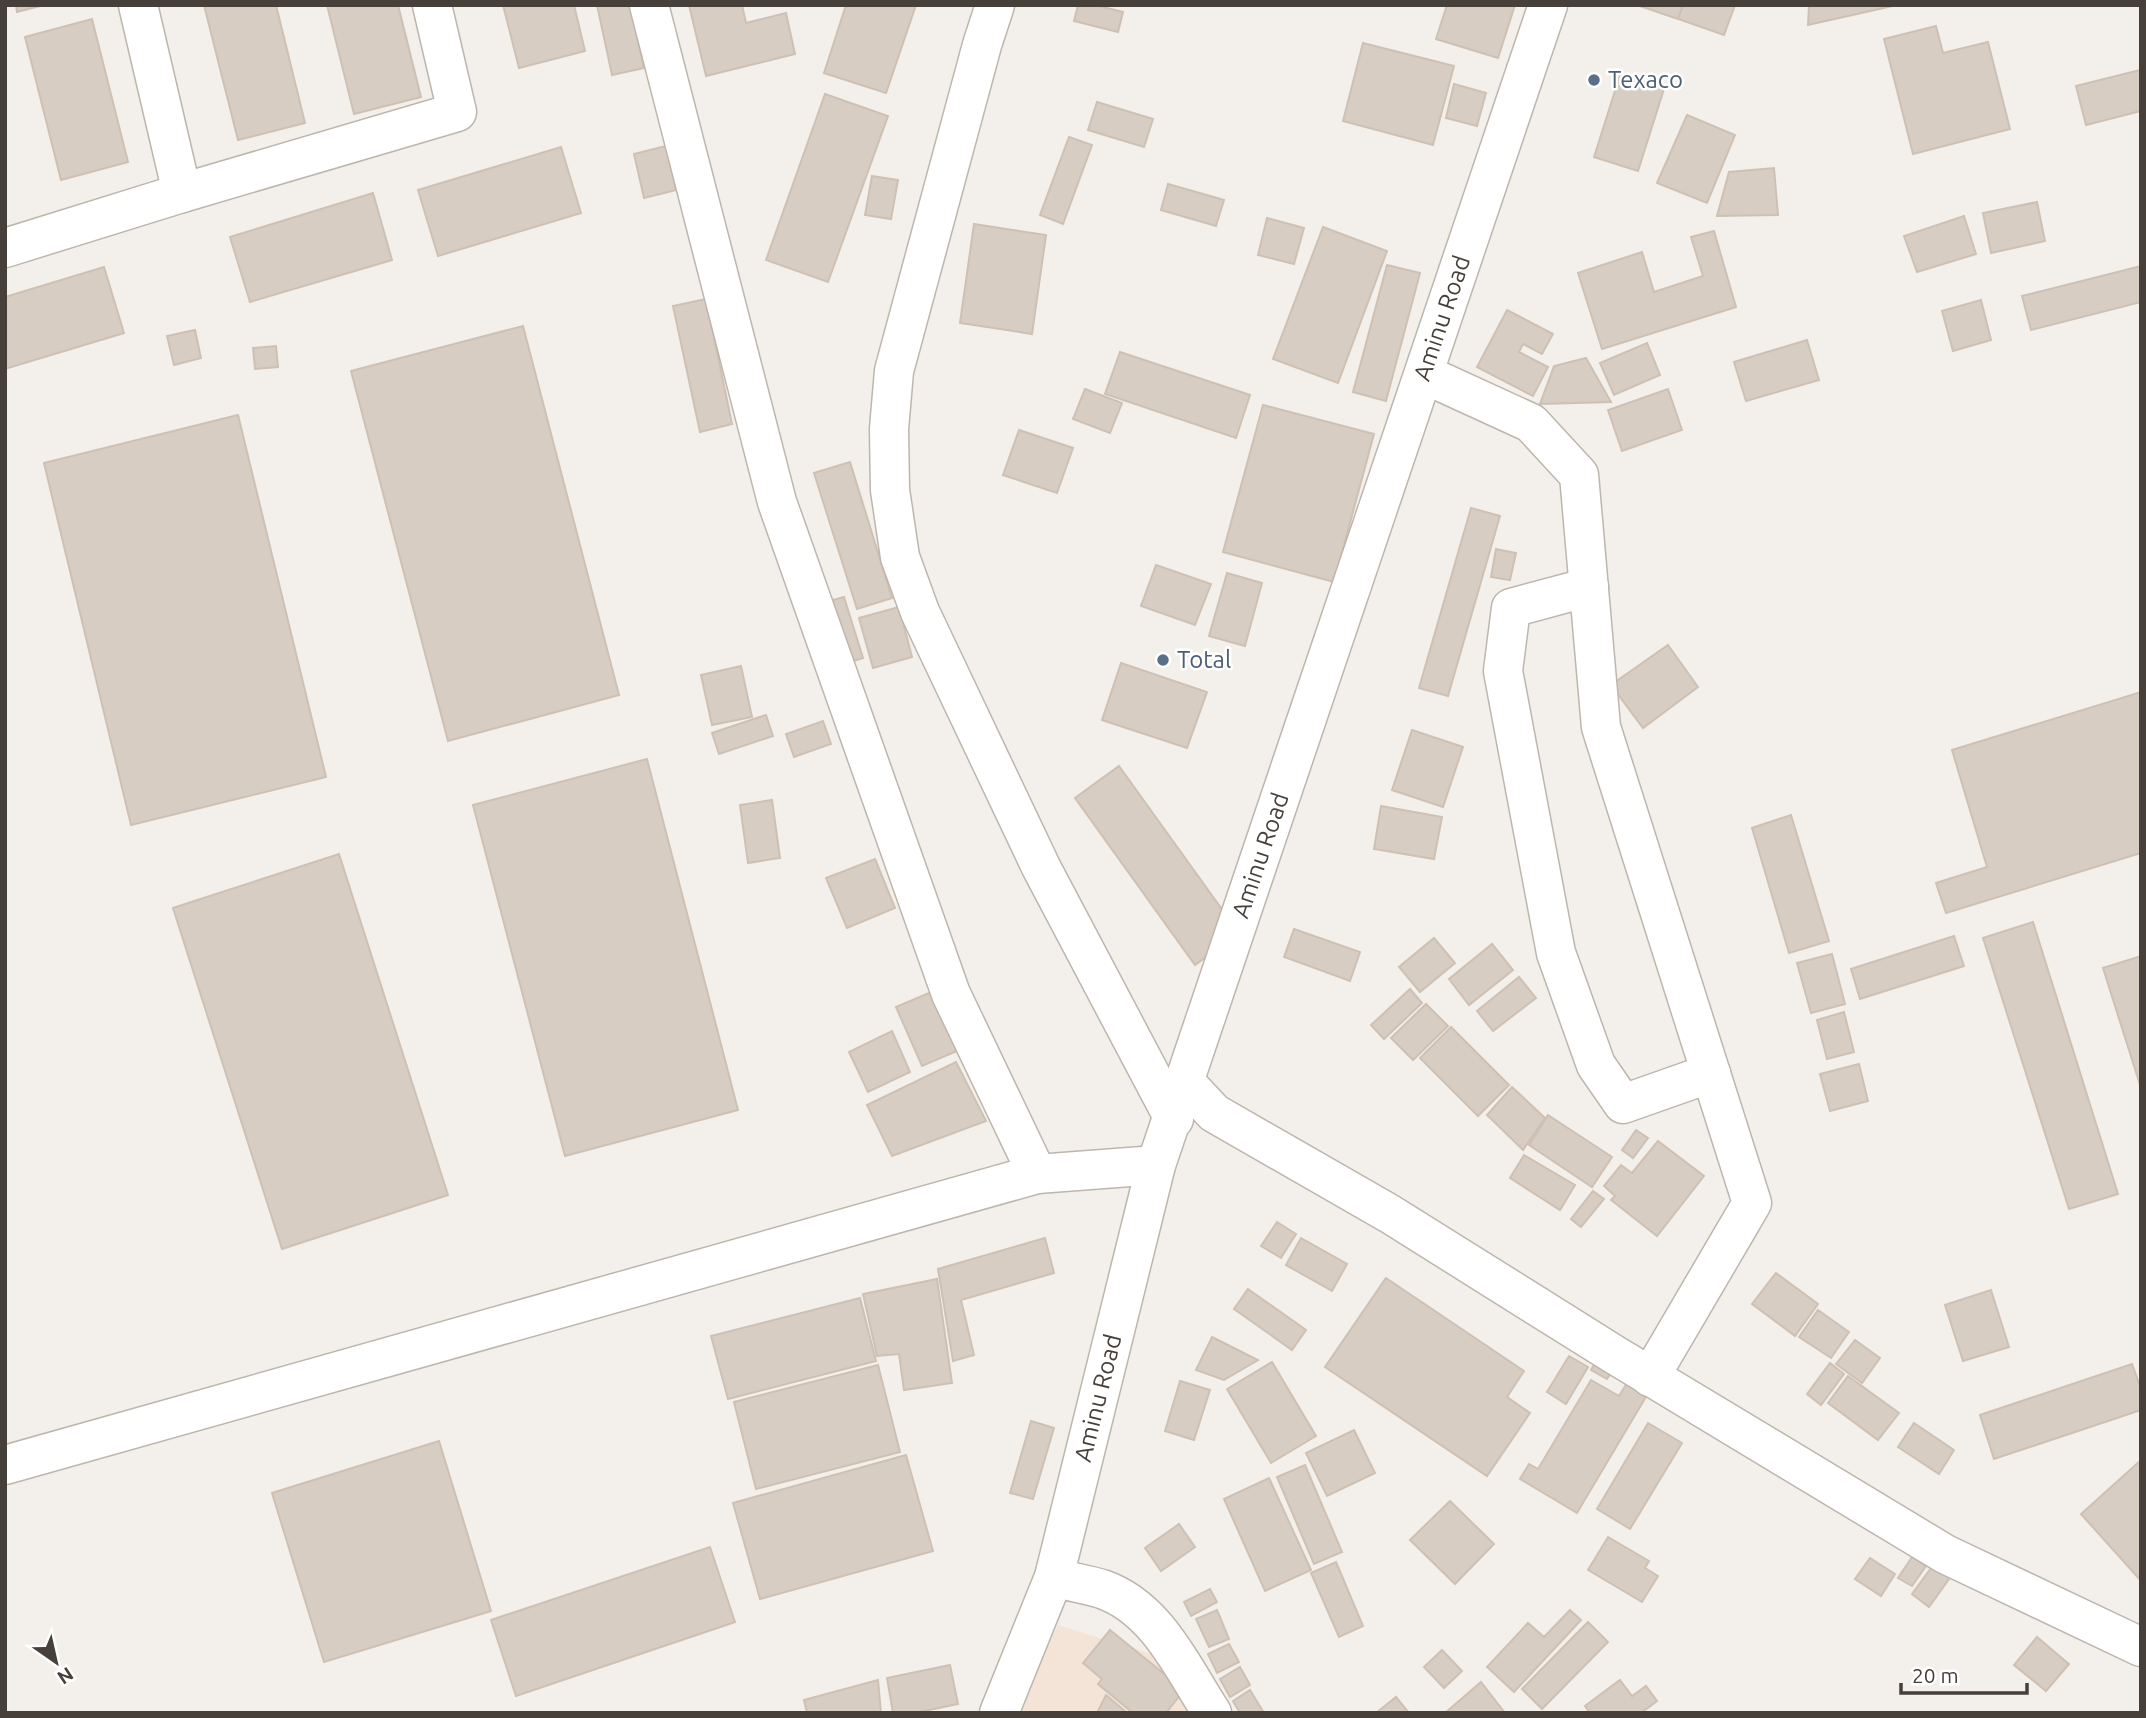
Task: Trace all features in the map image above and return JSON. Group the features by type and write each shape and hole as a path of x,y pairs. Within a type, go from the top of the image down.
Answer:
{"street":[{"path":"138,5 182,193"},
{"path":"5,248 457,112 432,5"},
{"path":"649,5 777,502 951,994 1037,1174"},
{"path":"995,5 894,372 889,429 890,490 900,557 920,612 1041,867 1174,1119"},
{"name":"Aminu Road","path":"999,1713 1054,1577 1156,1165 1174,1119 1548,5"},
{"path":"1424,374 1531,423 1579,475 1601,727 1752,1203 1650,1377"},
{"path":"1589,587 1511,608 1503,671 1556,953 1596,1065 1623,1104 1711,1073"},
{"path":"1186,1083 1214,1112 1390,1214 1650,1377 1945,1554 2141,1647"},
{"path":"5,1465 1037,1174 1156,1165"},
{"path":"1054,1577 1101,1589 1129,1602 1147,1616 1212,1713"}],"shaded area":[{"path":"1058,1625 1154,1655 1191,1713 1014,1713"}],"building":[{"path":"16,5 44,5 17,12"},
{"path":"204,5 276,5 305,123 238,140"},
{"path":"327,5 398,5 421,97 354,114"},
{"path":"503,5 574,5 585,51 519,68"},
{"path":"597,5 630,5 644,68 612,75"},
{"path":"689,5 742,5 746,23 786,13 795,54 706,76"},
{"path":"846,5 916,5 886,93 824,73"},
{"path":"1078,5 1095,5 1123,12 1118,32 1074,21"},
{"path":"1447,5 1515,5 1498,58 1436,39"},
{"path":"1637,5 1683,5 1678,19"},
{"path":"1683,5 1735,5 1724,35 1678,19"},
{"path":"1809,5 1897,5 1808,25"},
{"path":"92,19 128,162 61,180 25,37"},
{"path":"1936,26 1943,53 1988,42 2010,129 1913,154 1884,39"},
{"path":"1363,43 1454,66 1433,145 1343,121"},
{"path":"2140,70 2141,111 2086,125 2076,86"},
{"path":"1620,75 1664,89 1638,171 1594,157"},
{"path":"1454,84 1486,93 1477,126 1446,118"},
{"path":"825,94 888,116 828,282 766,260"},
{"path":"1097,102 1153,119 1144,147 1088,130"},
{"path":"1687,115 1735,135 1707,203 1657,183"},
{"path":"1069,137 1092,145 1063,224 1040,215"},
{"path":"666,146 676,190 644,198 634,154"},
{"path":"561,147 581,213 438,256 418,190"},
{"path":"1774,168 1778,215 1717,216 1729,172"},
{"path":"872,176 898,180 891,219 865,215"},
{"path":"1168,184 1224,200 1216,226 1161,210"},
{"path":"373,193 392,260 250,302 230,237"},
{"path":"2037,202 2045,241 1991,253 1983,213"},
{"path":"1964,216 1976,254 1917,272 1904,236"},
{"path":"1267,218 1304,228 1294,264 1258,255"},
{"path":"974,224 1046,235 1032,334 960,323"},
{"path":"1323,227 1387,251 1338,383 1273,359"},
{"path":"1714,231 1736,307 1602,349 1578,273 1642,252 1654,292 1703,276 1691,237"},
{"path":"1387,265 1420,273 1386,401 1353,392"},
{"path":"2141,266 2141,302 2031,330 2022,296"},
{"path":"104,267 124,333 5,369 5,297"},
{"path":"706,299 732,424 700,432 673,306"},
{"path":"1981,300 1991,340 1953,351 1942,311"},
{"path":"1507,310 1553,334 1542,354 1523,344 1519,352 1548,367 1533,396 1477,367"},
{"path":"523,326 619,695 448,741 351,371"},
{"path":"195,330 201,358 174,365 167,336"},
{"path":"1807,340 1819,380 1746,401 1734,362"},
{"path":"1647,343 1660,375 1614,395 1600,363"},
{"path":"276,346 278,367 255,369 253,348"},
{"path":"1120,352 1250,395 1236,438 1105,394"},
{"path":"1586,358 1611,402 1540,404 1554,366"},
{"path":"1085,389 1122,403 1110,433 1073,419"},
{"path":"1668,389 1682,430 1622,451 1608,410"},
{"path":"1263,405 1374,434 1334,582 1223,552"},
{"path":"238,415 326,777 131,825 44,463"},
{"path":"1019,430 1073,448 1057,493 1003,475"},
{"path":"850,462 892,598 857,609 814,473"},
{"path":"1471,508 1500,516 1448,696 1419,688"},
{"path":"1496,549 1516,553 1510,580 1491,577"},
{"path":"1156,565 1211,584 1195,625 1141,606"},
{"path":"1227,573 1262,583 1245,646 1209,636"},
{"path":"844,597 863,658 840,665 822,603"},
{"path":"899,607 912,657 873,668 859,618"},
{"path":"1668,645 1698,687 1643,728 1611,685"},
{"path":"1121,663 1207,692 1187,748 1102,720"},
{"path":"741,666 752,717 712,725 701,675"},
{"path":"2141,692 2141,853 1946,913 1936,883 1987,867 1952,750"},
{"path":"766,715 773,736 719,754 712,733"},
{"path":"823,721 831,744 794,757 786,734"},
{"path":"1412,730 1463,747 1443,807 1392,790"},
{"path":"647,759 738,1110 565,1156 473,805"},
{"path":"1119,766 1239,933 1195,965 1075,798"},
{"path":"772,800 780,858 748,863 740,805"},
{"path":"1381,806 1442,817 1434,859 1374,849"},
{"path":"1791,815 1829,941 1789,953 1752,828"},
{"path":"339,854 448,1195 282,1249 173,908"},
{"path":"875,859 895,908 847,928 826,878"},
{"path":"2033,922 2118,1194 2069,1209 1983,938"},
{"path":"1294,929 1360,952 1350,981 1284,957"},
{"path":"1954,936 1964,966 1860,999 1851,969"},
{"path":"1434,938 1455,963 1420,992 1399,967"},
{"path":"1492,944 1513,970 1469,1005 1449,979"},
{"path":"1832,954 1845,1004 1811,1013 1797,963"},
{"path":"2141,956 2141,1088 2103,968"},
{"path":"1519,977 1536,998 1493,1031 1477,1011"},
{"path":"1410,989 1422,1003 1384,1039 1371,1025"},
{"path":"931,992 957,1051 922,1066 896,1007"},
{"path":"1426,1004 1448,1026 1413,1060 1391,1038"},
{"path":"1844,1012 1854,1052 1827,1059 1817,1020"},
{"path":"1451,1027 1509,1085 1478,1116 1420,1058"},
{"path":"892,1031 910,1072 868,1092 849,1052"},
{"path":"956,1062 986,1121 892,1156 867,1105"},
{"path":"1859,1064 1868,1101 1830,1111 1820,1074"},
{"path":"1512,1087 1545,1118 1523,1150 1487,1115"},
{"path":"1548,1115 1612,1157 1592,1187 1529,1145"},
{"path":"1636,1130 1648,1138 1633,1158 1622,1150"},
{"path":"1658,1141 1704,1176 1657,1236 1611,1200 1615,1196 1604,1186 1621,1165 1632,1173"},
{"path":"1524,1155 1575,1185 1560,1210 1510,1178"},
{"path":"1593,1191 1604,1199 1581,1227 1571,1219"},
{"path":"1277,1222 1296,1234 1281,1258 1261,1246"},
{"path":"1045,1238 1054,1273 961,1300 974,1355 953,1361 938,1269"},
{"path":"1301,1238 1347,1264 1332,1291 1286,1265"},
{"path":"1776,1273 1818,1304 1795,1336 1752,1304"},
{"path":"1386,1278 1524,1371 1507,1397 1530,1413 1487,1476 1325,1367"},
{"path":"937,1279 952,1383 904,1390 899,1354 877,1356 863,1294"},
{"path":"1248,1289 1306,1330 1292,1350 1234,1309"},
{"path":"1991,1290 2009,1347 1963,1361 1945,1305"},
{"path":"860,1298 876,1361 728,1399 711,1336"},
{"path":"1818,1310 1849,1332 1831,1358 1799,1337"},
{"path":"1212,1337 1258,1360 1224,1380 1196,1370"},
{"path":"1855,1340 1880,1358 1862,1383 1836,1364"},
{"path":"1600,1355 1616,1365 1607,1379 1591,1370"},
{"path":"1569,1356 1588,1367 1566,1404 1547,1392"},
{"path":"1272,1362 1316,1436 1271,1463 1227,1389"},
{"path":"1830,1363 1844,1374 1821,1405 1807,1394"},
{"path":"2132,1364 2141,1389 2141,1410 1994,1459 1980,1415"},
{"path":"878,1365 900,1452 756,1489 734,1402"},
{"path":"1848,1376 1899,1413 1878,1440 1828,1403"},
{"path":"1591,1380 1619,1396 1627,1383 1647,1395 1577,1513 1520,1479 1529,1464 1538,1469"},
{"path":"1180,1381 1210,1390 1194,1440 1165,1431"},
{"path":"1031,1421 1054,1428 1033,1499 1010,1493"},
{"path":"1648,1423 1682,1443 1630,1529 1597,1509"},
{"path":"1914,1423 1954,1450 1939,1474 1898,1447"},
{"path":"1354,1430 1375,1473 1327,1496 1306,1453"},
{"path":"439,1441 491,1611 324,1662 272,1493"},
{"path":"906,1455 933,1551 760,1599 733,1503"},
{"path":"2141,1460 2141,1581 2081,1514"},
{"path":"1305,1465 1342,1552 1314,1564 1277,1477"},
{"path":"1269,1478 1311,1570 1265,1591 1224,1499"},
{"path":"1450,1501 1494,1544 1455,1584 1410,1540"},
{"path":"1179,1524 1195,1547 1161,1571 1145,1548"},
{"path":"1608,1537 1649,1561 1645,1568 1658,1576 1642,1602 1588,1570"},
{"path":"710,1547 735,1622 516,1696 491,1620"},
{"path":"1912,1557 1926,1566 1912,1586 1898,1578"},
{"path":"1870,1558 1895,1574 1881,1596 1855,1579"},
{"path":"1937,1560 1954,1572 1929,1607 1912,1594"},
{"path":"1336,1562 1363,1626 1339,1637 1311,1573"},
{"path":"1210,1589 1217,1602 1191,1616 1184,1602"},
{"path":"1217,1610 1229,1639 1209,1647 1196,1619"},
{"path":"1570,1610 1581,1620 1514,1692 1487,1667 1528,1623 1544,1637"},
{"path":"1588,1622 1608,1642 1542,1709 1522,1689"},
{"path":"1110,1630 1184,1690 1166,1713 1133,1713 1098,1684 1102,1679 1083,1663"},
{"path":"2037,1637 2069,1664 2046,1691 2014,1665"},
{"path":"1229,1644 1239,1662 1217,1673 1208,1654"},
{"path":"1442,1650 1462,1671 1444,1688 1424,1667"},
{"path":"950,1665 958,1704 915,1713 893,1713 887,1678"},
{"path":"1240,1667 1250,1685 1230,1697 1220,1679"},
{"path":"878,1680 881,1713 807,1713 804,1700"},
{"path":"1620,1680 1632,1696 1646,1686 1657,1701 1641,1713 1590,1713 1585,1706"},
{"path":"1481,1682 1505,1713 1445,1713"},
{"path":"1250,1690 1264,1713 1240,1713 1233,1701"},
{"path":"1106,1695 1127,1713 1097,1713"},
{"path":"1396,1697 1409,1713 1376,1713"}],"place":[{"name":"Texaco","path":"1594,80"},
{"name":"Total","path":"1163,660"}]}
